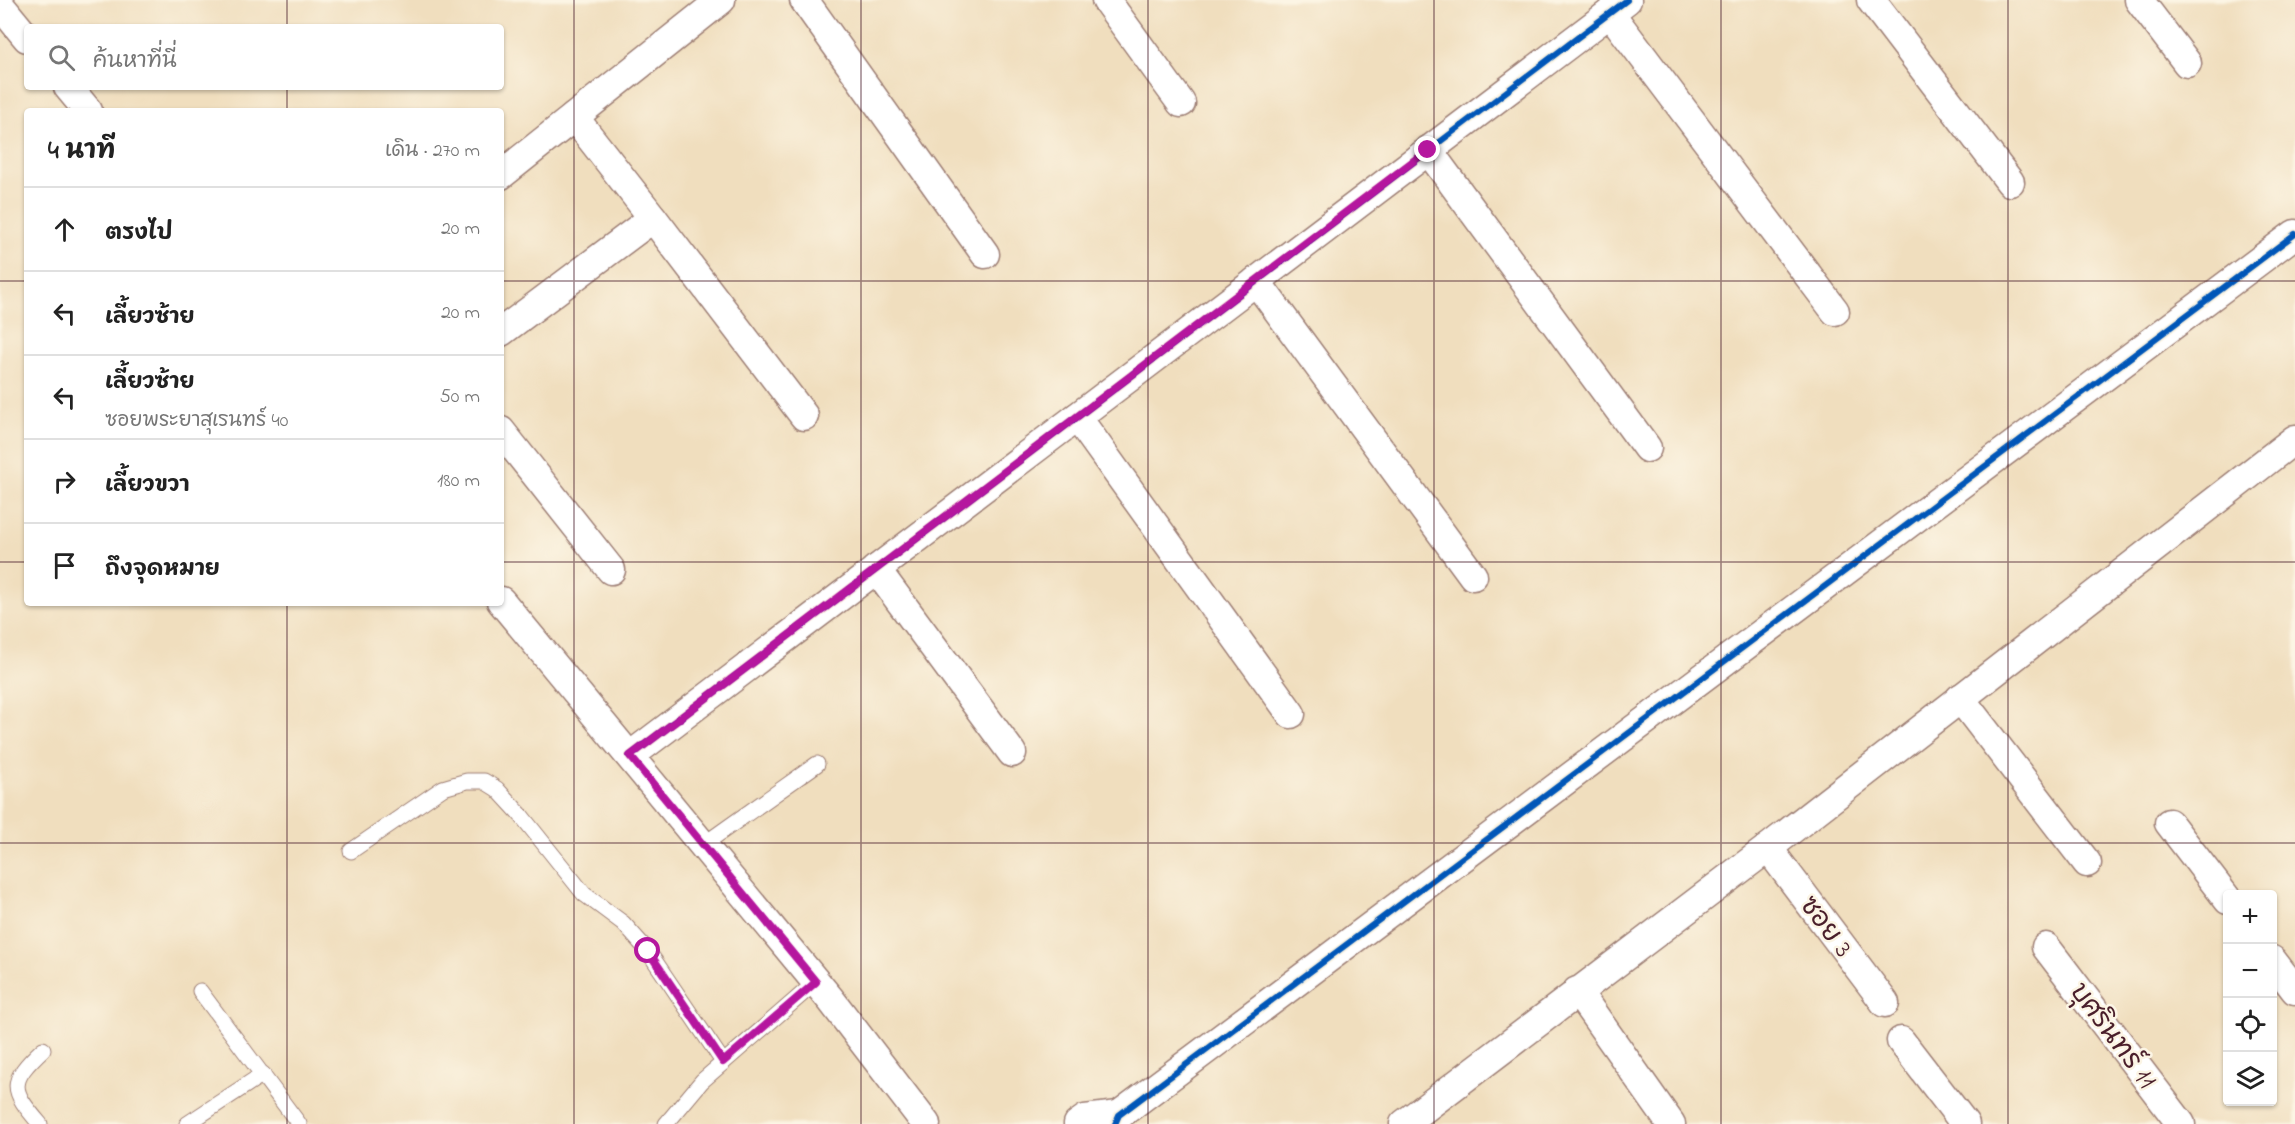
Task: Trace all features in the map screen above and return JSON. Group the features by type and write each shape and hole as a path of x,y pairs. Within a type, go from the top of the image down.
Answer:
{"street":[{"path":"504,174 721,0"},
{"path":"804,0 985,254"},
{"path":"1106,0 1181,103"},
{"path":"1871,0 2010,182"},
{"path":"2139,0 2187,63"},
{"path":"0,5 24,34"},
{"path":"630,756 1618,6 1835,311"},
{"path":"70,90 86,108"},
{"path":"574,117 804,416"},
{"path":"1428,150 1647,448"},
{"path":"504,330 653,218"},
{"path":"1078,1124 1085,1119 1117,1120 2295,234"},
{"path":"1256,281 1473,576"},
{"path":"1077,417 1291,714"},
{"path":"504,435 611,570"},
{"path":"1404,1124 1768,848 2295,439"},
{"path":"876,569 1012,753"},
{"path":"504,605 816,982 922,1122"},
{"path":"1960,698 2087,863"},
{"path":"2169,823 2223,893"},
{"name":"ซอย 3","path":"1768,848 1885,1003"},
{"name":"บุศรินทร์ 11","path":"2046,946 2181,1124"},
{"path":"2277,967 2295,990"},
{"path":"1577,991 1671,1124"},
{"path":"1901,1041 1965,1124"}],"lane":[{"path":"703,844 818,764"},
{"path":"351,851 443,788 467,781 484,781 497,789 520,814 584,894 623,923 648,951 723,1062"},
{"path":"666,1124 702,1081 816,982"},
{"path":"200,991 299,1124"},
{"path":"40,1124 20,1100 17,1083 26,1065 43,1048"},
{"path":"187,1124 264,1074"}],"cycle path":[{"path":"630,756 1627,0"},
{"path":"1115,1124 1119,1115 2295,234"}],"route":[{"path":"648,951 723,1062 816,982 630,756 1428,150"}]}
